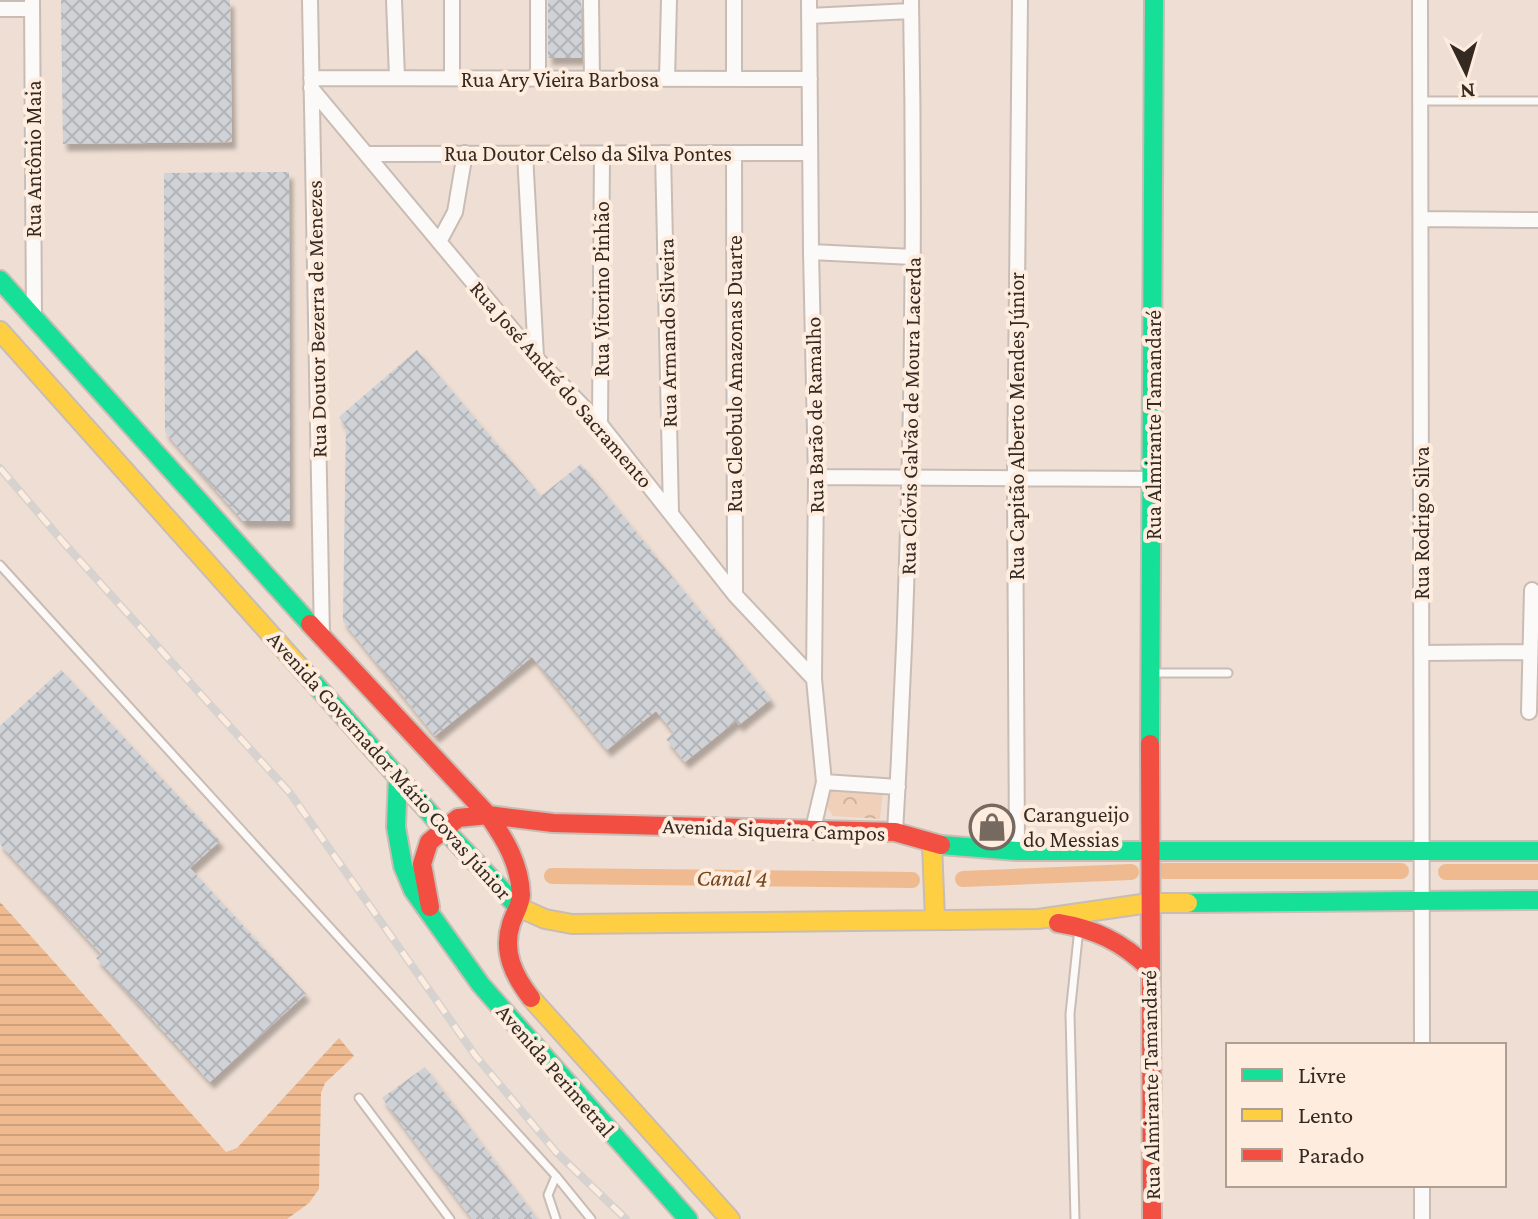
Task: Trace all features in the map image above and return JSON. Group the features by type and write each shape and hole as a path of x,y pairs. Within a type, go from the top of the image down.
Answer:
{"main road":[{"name":"Rua Almirante Tamandaré","path":"1152,1219 1149,900 1154,0"},
{"name":"Avenida Governador Mário Covas Júnior","path":"0,280 322,638 488,815 505,839 517,867 521,898 518,907 443,828 0,331"},
{"name":"Avenida Perimetral","path":"398,775 396,827 403,866 413,890 481,985 688,1219"},
{"name":"Avenida Siqueira Campos","path":"443,828 458,818 488,815 553,823 895,832 932,850 1422,856 1538,851"},
{"path":"431,916 422,864 429,842 443,828"},
{"path":"932,850 935,912"},
{"path":"1038,919 1149,900 1538,900"},
{"name":"Avenida Perimetral","path":"518,907 510,926 507,947 513,972 529,996 730,1219"},
{"path":"518,907 545,919 572,924 935,912 1038,919 1080,926 1108,935 1132,951 1149,968"}],"street":[{"name":"Rua Doutor Bezerra de Menezes","path":"310,0 322,638"},
{"path":"394,0 397,77"},
{"path":"452,0 452,78"},
{"path":"538,0 538,78"},
{"path":"591,0 592,79"},
{"path":"667,79 669,0"},
{"path":"734,0 734,79"},
{"name":"Rua Barão de Ramalho","path":"809,0 816,477 814,679 824,782 813,829"},
{"name":"Rua Capitão Alberto Mendes Júnior","path":"1017,851 1015,479 1020,0"},
{"name":"Rua Rodrigo Silva","path":"1420,0 1422,1043"},
{"path":"0,9 32,4"},
{"name":"Rua Antônio Maia","path":"32,4 34,318"},
{"path":"809,16 911,5"},
{"name":"Rua Clóvis Galvão de Moura Lacerda","path":"895,832 911,478 911,5"},
{"name":"Rua Ary Vieira Barbosa","path":"311,83 397,77 810,79"},
{"name":"Rua José André do Sacramento","path":"311,83 536,358 600,424 735,595 814,679"},
{"path":"439,242 455,212 465,153"},
{"name":"Rua Armando Silveira","path":"663,153 671,512"},
{"name":"Rua Cleobulo Amazonas Duarte","path":"734,153 735,595"},
{"name":"Rua Doutor Celso da Silva Pontes","path":"367,154 810,153"},
{"path":"525,154 536,358"},
{"name":"Rua Vitorino Pinhão","path":"600,424 602,154"},
{"path":"1421,219 1538,220"},
{"path":"811,252 913,257"},
{"path":"816,477 1153,479"},
{"path":"1529,712 1532,590"},
{"path":"1422,653 1530,652"},
{"path":"824,782 898,787"},
{"path":"1422,1187 1422,1219"}],"lane":[{"path":"1420,101 1538,101"},
{"path":"0,565 556,1176 591,1219"},
{"path":"1151,673 1228,673"},
{"path":"1075,1219 1070,1014 1080,926"},
{"path":"359,1098 450,1219"},
{"path":"556,1176 548,1195 556,1219"}],"green space":[{"path":"828,791 883,792 880,819 833,816 824,802"}],"shaded area":[{"path":"0,902 226,1152 237,1148 339,1038 354,1056 325,1083 321,1093 319,1189 309,1203 287,1219 0,1219"}],"building":[{"path":"61,0 230,0 232,142 63,144"},
{"path":"548,0 581,0 582,58 548,58"},
{"path":"289,172 290,521 243,521 165,432 164,173"},
{"path":"417,350 541,496 581,464 771,699 739,725 736,721 685,762 666,739 674,733 656,711 607,750 532,657 435,736 343,621 346,427 339,417"},
{"path":"61,670 220,841 190,868 306,994 210,1082 96,958 101,954 0,844 0,726"},
{"path":"425,1067 537,1219 472,1219 382,1098"}],"waterway":[{"name":"Canal 4","path":"1163,871 1401,871"},
{"name":"Canal 4","path":"963,879 1131,872"},
{"name":"Canal 4","path":"1446,872 1538,872"},
{"name":"Canal 4","path":"552,876 912,880"}],"railway":[{"path":"0,468 290,793 475,1055 556,1152 626,1219"}],"traffic: fast":[{"path":"1150,744 1154,0"},
{"path":"0,280 310,624"},
{"path":"306,674 518,907"},
{"path":"398,775 396,827 403,866 413,890 481,985 688,1219"},
{"path":"941,845 1017,851 1538,851"},
{"path":"1188,903 1538,900"}],"traffic: slow":[{"path":"0,331 306,674"},
{"path":"932,844 935,919"},
{"path":"518,907 545,919 572,924 1038,919 1149,903 1188,903"},
{"path":"531,998 730,1219"}],"traffic: jam":[{"path":"310,624 488,815 500,833 515,862 521,895 509,934 509,954 519,981 531,998"},
{"path":"1150,744 1152,1219"},
{"path":"488,815 553,823 895,832 941,845"},
{"path":"430,907 422,864 429,842 458,818 488,815"},
{"path":"1058,923 1107,938 1149,968"}],"place":[{"name":"Carangueijo do Messias","path":"992,827"}]}
